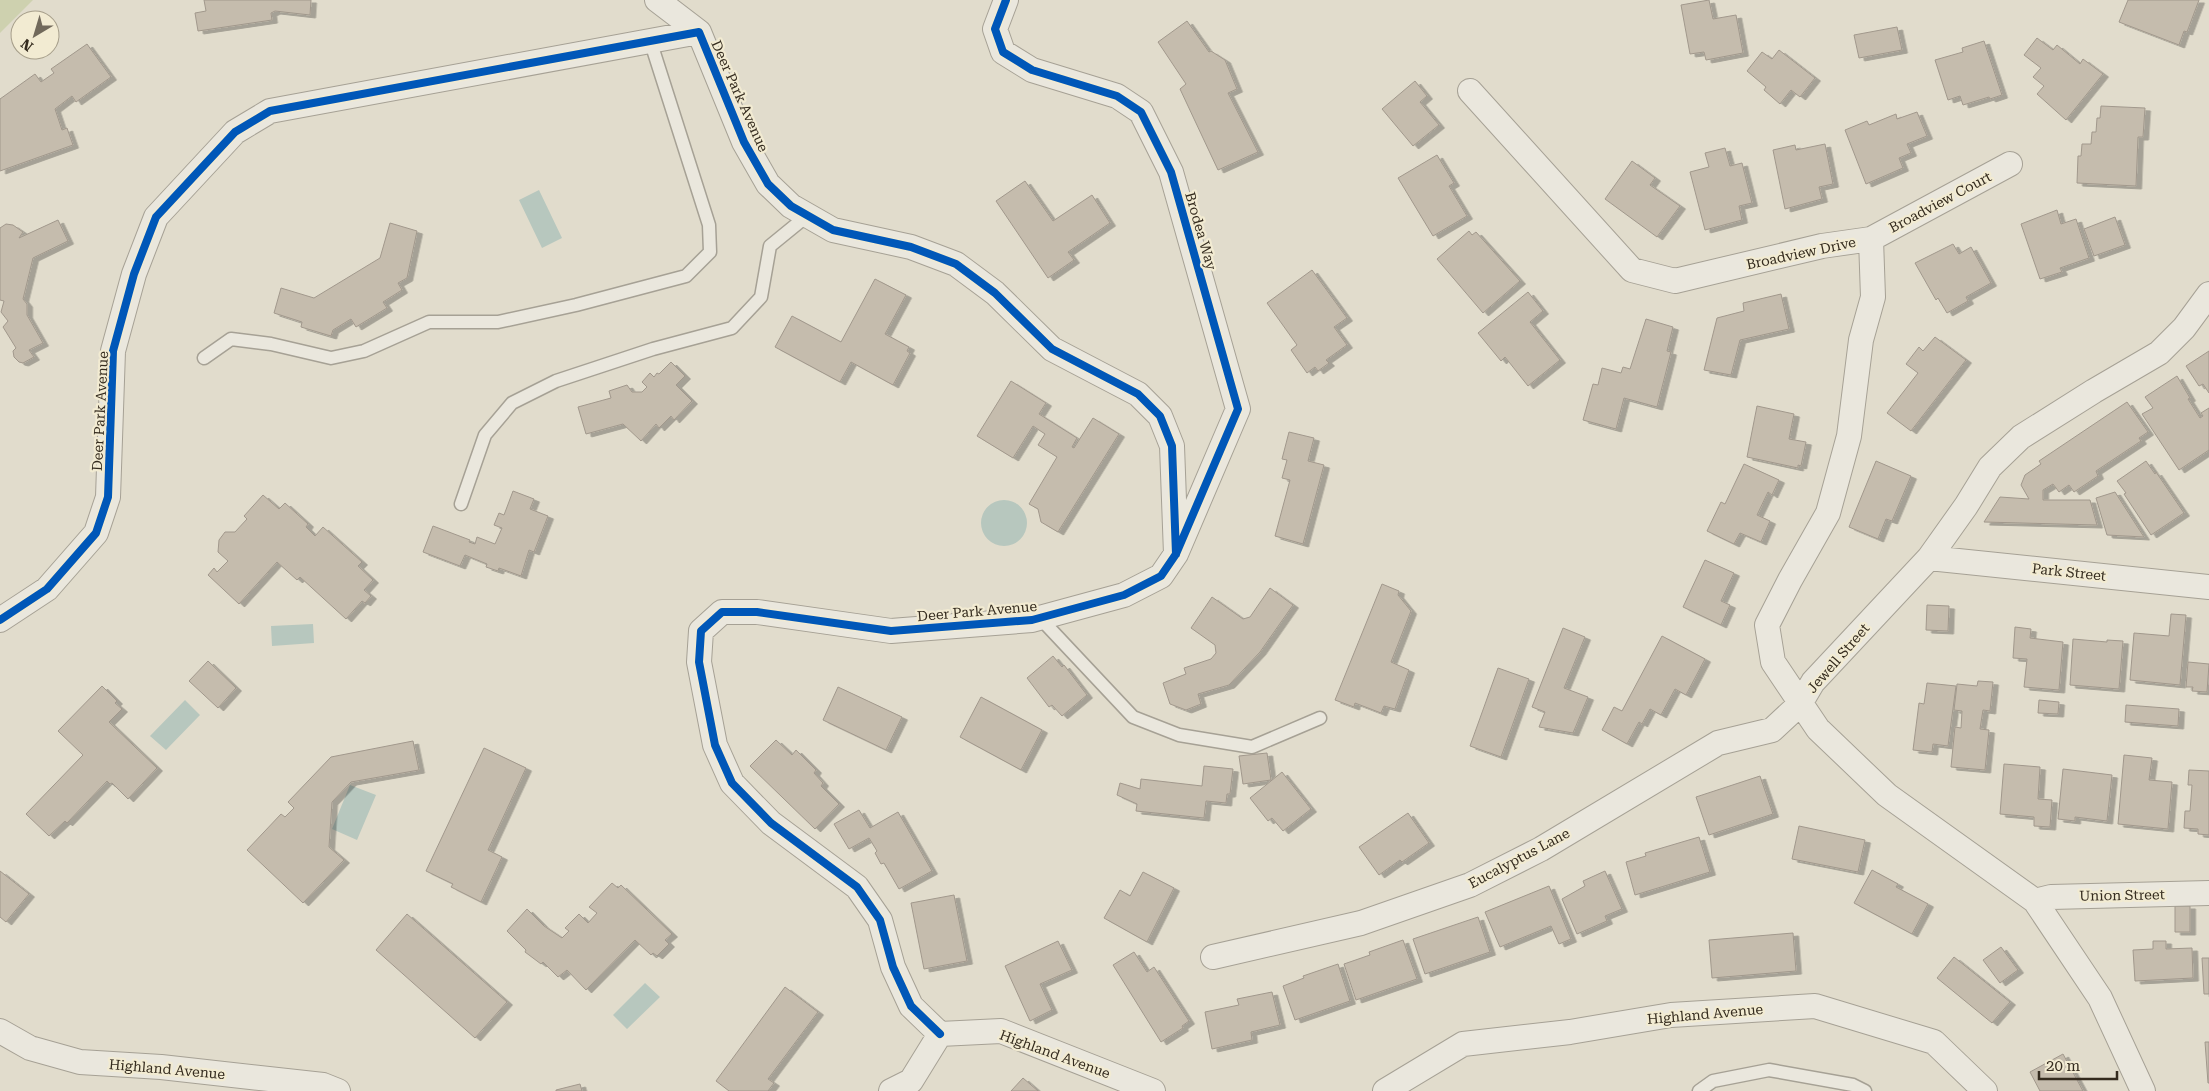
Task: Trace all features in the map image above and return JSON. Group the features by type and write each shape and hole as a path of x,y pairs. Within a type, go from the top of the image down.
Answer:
{"street":[{"path":"657,0 699,32"},
{"name":"Brodea Way","path":"1006,0 995,29 1003,52 1032,70 1117,96 1141,112 1171,172 1238,409 1176,554"},
{"name":"Deer Park Avenue","path":"0,620 47,589 96,534 108,497 113,351 134,274 156,217 235,132 270,111 699,32 744,142 768,184 791,206 833,230 911,247 956,264 995,293 1052,349 1138,394 1160,416 1172,446 1176,554 1162,576 1124,595 1040,618 891,631 757,612 722,612 701,631 699,662 715,745 732,783 771,823 857,887 880,920 893,967 911,1006 940,1034"},
{"name":"Broadview Drive","path":"1470,91 1632,270 1674,281 1822,246 1871,239 1873,297 1861,340 1849,436 1828,512 1767,625 1773,662 1800,704"},
{"name":"Broadview Court","path":"1871,239 2010,164"},
{"name":"Jewell Street","path":"2143,1091 2100,998 2035,902 1887,795 1818,729 1800,704 1813,682 1928,558 1966,506 1990,467 2021,436 2094,390 2160,353 2184,328 2209,294"},
{"name":"Park Street","path":"1928,558 2209,586"},
{"name":"Eucalyptus Lane","path":"1213,957 1361,923 1470,885 1541,849 1718,743 1772,730 1800,704"},
{"name":"Union Street","path":"2035,902 2050,897 2209,893"},
{"name":"Highland Avenue","path":"1385,1091 1463,1044 1570,1032 1671,1015 1815,1006 1934,1042 1985,1091"},
{"name":"Highland Avenue","path":"0,1031 30,1048 80,1062 161,1067 323,1085 338,1091"},
{"name":"Highland Avenue","path":"940,1034 1001,1031 1153,1091"},
{"path":"891,1091 911,1080 940,1034"}],"lane":[{"path":"204,358 231,339 270,344 331,358 364,350 430,322 498,322 576,305 686,276 710,252 709,225 650,40"},
{"path":"461,504 486,435 512,403 556,381 652,349 732,328 761,297 770,246 808,215"},
{"path":"1040,618 1133,717 1179,735 1252,747 1320,718"},
{"path":"1699,1091 1713,1081 1769,1070 1853,1085 1865,1091"}],"green space":[{"path":"0,0 33,0 23,10 10,10 10,23 0,33"}],"shaded area":[{"path":"539,190 562,238 542,248 519,200"},
{"path":"1009,500 1021,506 1026,514 1026,532 1021,540 1013,545 999,546 987,540 982,532 981,518 987,506 995,501"},
{"path":"313,624 314,643 272,646 271,626"},
{"path":"185,700 200,715 166,750 150,736"},
{"path":"350,785 376,795 357,840 332,829"},
{"path":"645,983 660,997 627,1029 613,1015"}],"building":[{"path":"204,0 311,0 310,15 275,11 271,13 272,20 198,31 195,13 206,11"},
{"path":"1709,0 1713,19 1736,15 1743,53 1706,60 1704,52 1690,54 1681,5"},
{"path":"2128,0 2199,0 2187,32 2184,31 2179,45 2119,22"},
{"path":"1187,21 1209,52 1211,51 1225,60 1237,89 1228,93 1258,152 1218,170 1180,89 1186,84 1158,42"},
{"path":"1897,27 1902,50 1859,58 1854,35"},
{"path":"2037,38 2053,50 2057,45 2080,64 2083,59 2103,74 2066,120 2037,94 2044,86 2033,77 2041,68 2024,55"},
{"path":"1984,41 2002,95 1963,105 1960,96 1948,100 1935,60 1963,52 1962,48"},
{"path":"87,44 111,77 76,102 72,96 55,109 62,130 67,128 73,145 0,171 0,99 35,74 41,82 54,73 51,69"},
{"path":"1779,50 1815,78 1800,97 1791,90 1780,104 1764,90 1766,87 1747,71 1762,52 1772,59"},
{"path":"1415,81 1427,96 1420,102 1439,125 1413,146 1382,109"},
{"path":"2101,106 2145,108 2143,137 2138,137 2136,186 2077,183 2078,156 2081,156 2082,144 2091,144 2092,132 2096,132 2097,118 2100,118"},
{"path":"1917,112 1927,136 1907,144 1911,153 1899,158 1903,168 1866,184 1845,130 1867,121 1869,125 1896,114 1897,119"},
{"path":"1825,144 1833,184 1819,187 1822,199 1785,209 1773,150 1795,145 1796,150"},
{"path":"1725,148 1730,166 1742,163 1752,203 1739,206 1742,220 1705,230 1690,172 1709,167 1705,153"},
{"path":"1437,155 1454,183 1449,186 1467,216 1433,236 1398,178"},
{"path":"1632,161 1655,178 1650,185 1680,206 1657,237 1605,199"},
{"path":"1025,181 1053,221 1092,195 1110,223 1068,252 1074,260 1048,278 996,201"},
{"path":"2057,210 2061,224 2076,219 2089,258 2060,268 2062,272 2040,279 2021,224"},
{"path":"2115,217 2125,245 2094,256 2084,229"},
{"path":"58,220 68,241 33,258 23,299 27,304 27,315 43,343 29,350 34,357 23,363 19,362 14,357 13,351 16,348 3,327 8,321 1,312 4,301 0,300 0,228 6,224 13,225 23,232 19,238"},
{"path":"390,223 417,231 407,278 398,283 402,290 383,302 387,308 356,327 351,319 333,330 331,336 301,327 302,322 274,313 281,288 314,298 380,258"},
{"path":"1469,231 1472,235 1476,232 1520,281 1483,313 1437,259"},
{"path":"1953,244 1959,254 1971,247 1991,283 1966,297 1968,301 1947,313 1938,298 1936,300 1915,263"},
{"path":"1312,270 1347,318 1334,327 1347,345 1326,360 1329,363 1318,371 1315,367 1307,373 1291,350 1297,345 1267,303"},
{"path":"875,279 906,295 885,334 909,347 907,351 910,353 893,385 851,362 840,382 775,347 792,316 841,342"},
{"path":"1528,292 1543,311 1530,322 1560,360 1528,386 1505,357 1501,361 1478,333"},
{"path":"1781,294 1789,329 1740,340 1731,375 1704,370 1717,318 1744,311 1743,303"},
{"path":"1646,319 1673,327 1667,351 1671,352 1657,407 1624,398 1616,429 1583,420 1593,384 1598,385 1602,368 1621,373 1623,367 1630,369"},
{"path":"1935,337 1966,360 1911,431 1887,413 1918,373 1906,364 1919,347 1923,351"},
{"path":"2209,351 2209,393 2203,384 2199,386 2186,366"},
{"path":"671,362 685,376 676,385 692,401 674,420 671,416 659,428 656,424 641,441 623,424 586,434 578,407 611,398 609,391 627,385 632,392 642,392 647,387 642,382 650,373 654,377"},
{"path":"2177,376 2200,418 2203,416 2201,413 2209,408 2209,450 2179,470 2142,414 2153,408 2145,397"},
{"path":"1011,381 1046,403 1039,414 1077,438 1072,447 1074,448 1093,418 1119,434 1058,532 1041,522 1038,509 1029,504 1057,457 1038,445 1045,434 1033,426 1013,458 977,436"},
{"path":"2127,402 2148,432 2139,438 2141,441 2096,471 2098,476 2074,492 2069,485 2059,492 2053,484 2043,490 2043,500 2090,500 2097,525 1984,522 2000,497 2029,499 2021,485 2025,475 2041,464 2039,461"},
{"path":"1757,406 1794,414 1789,439 1806,442 1801,466 1798,465 1798,468 1747,457"},
{"path":"1289,432 1314,438 1308,461 1324,465 1303,544 1275,536 1290,480 1282,478 1287,460 1282,459"},
{"path":"1876,461 1911,476 1892,521 1886,519 1878,539 1849,527"},
{"path":"2146,461 2155,474 2156,472 2184,513 2151,535 2117,481"},
{"path":"1744,464 1779,480 1772,495 1768,492 1757,515 1770,521 1761,542 1740,533 1734,544 1707,531 1721,502 1725,504"},
{"path":"513,491 534,499 530,509 548,516 534,552 529,550 521,576 499,568 498,571 486,567 487,564 465,555 460,566 423,552 433,526 470,540 469,542 475,544 477,537 495,544 502,528 494,525 499,513 504,515"},
{"path":"2115,492 2144,537 2107,535 2096,498"},
{"path":"263,495 279,509 285,503 308,524 306,527 315,536 323,527 362,562 358,566 373,580 364,590 371,596 365,603 362,601 346,619 300,577 297,580 277,562 239,604 208,575 214,568 217,572 228,561 218,552 219,540 225,532 235,532 247,519 244,516"},
{"path":"1705,560 1734,573 1721,601 1730,605 1721,625 1683,607"},
{"path":"1382,584 1399,591 1398,595 1411,611 1391,662 1409,670 1395,709 1384,706 1381,713 1355,703 1354,707 1335,700"},
{"path":"1270,588 1293,605 1260,652 1229,685 1198,694 1201,704 1186,710 1170,704 1163,683 1186,674 1184,668 1211,659 1216,653 1215,645 1191,628 1212,597 1243,619 1250,617"},
{"path":"1927,605 1949,606 1948,631 1926,630"},
{"path":"2171,614 2186,615 2180,685 2130,680 2134,633 2169,636"},
{"path":"2015,627 2031,629 2030,638 2063,642 2059,690 2024,687 2027,659 2013,658"},
{"path":"1563,628 1585,637 1564,688 1588,697 1573,733 1539,727 1545,712 1532,707"},
{"path":"1662,636 1705,659 1686,695 1675,689 1661,715 1650,709 1642,724 1639,722 1627,744 1602,730 1614,707 1622,711"},
{"path":"2073,639 2107,642 2107,640 2123,641 2119,689 2070,685"},
{"path":"1053,656 1062,667 1064,665 1087,695 1062,716 1052,705 1049,707 1027,678"},
{"path":"208,661 236,688 218,708 189,681"},
{"path":"2188,662 2209,664 2207,692 2192,691 2193,687 2186,687"},
{"path":"1498,668 1529,679 1501,757 1470,746"},
{"path":"1978,681 1993,682 1990,711 1983,710 1980,729 1989,730 1985,770 1951,767 1955,727 1961,728 1962,711 1954,710 1957,684 1977,686"},
{"path":"1927,683 1956,686 1948,746 1933,744 1932,752 1913,750 1919,703 1924,704"},
{"path":"102,686 122,709 109,722 157,768 128,799 112,783 110,784 107,781 67,823 65,821 49,836 26,814 83,755 58,731"},
{"path":"838,687 902,717 886,750 823,720"},
{"path":"981,697 1042,730 1021,770 960,737"},
{"path":"2039,700 2059,702 2058,714 2038,713"},
{"path":"2126,705 2179,709 2178,726 2125,722"},
{"path":"776,740 792,755 796,750 816,770 814,773 823,783 821,786 839,804 815,829 750,766"},
{"path":"413,741 419,770 351,782 332,802 329,847 344,860 303,903 247,850 281,814 285,817 294,808 288,802 331,757"},
{"path":"484,748 526,768 488,850 502,857 481,902 451,887 453,884 426,871"},
{"path":"1267,753 1271,780 1243,784 1239,756"},
{"path":"2124,755 2152,758 2149,780 2172,782 2168,829 2118,824"},
{"path":"2004,764 2040,767 2038,799 2052,800 2050,827 2034,826 2034,817 2000,814"},
{"path":"1204,766 1233,769 1230,794 1227,794 1226,803 1206,801 1204,818 1136,811 1137,804 1117,795 1120,783 1140,789 1141,779 1202,786"},
{"path":"2063,769 2112,775 2107,821 2075,817 2075,821 2058,819"},
{"path":"2189,770 2209,771 2209,835 2198,834 2198,829 2184,828 2185,811 2190,811 2192,785 2188,785"},
{"path":"1282,772 1311,809 1283,831 1272,818 1268,821 1250,798"},
{"path":"1760,776 1773,814 1709,835 1696,797"},
{"path":"859,810 870,828 898,812 932,871 899,889 884,863 881,864 875,853 877,851 869,838 849,849 834,824"},
{"path":"1408,813 1429,843 1379,875 1359,847"},
{"path":"1799,826 1865,840 1858,872 1792,859"},
{"path":"1699,837 1710,872 1635,895 1626,862 1646,856 1645,853"},
{"path":"1872,870 1898,884 1896,887 1928,904 1912,934 1854,903"},
{"path":"0,871 29,894 6,922 0,917"},
{"path":"1605,871 1622,909 1605,916 1607,921 1577,934 1562,899 1585,886 1583,881"},
{"path":"1143,872 1174,888 1147,942 1104,918 1120,890 1130,896"},
{"path":"612,883 618,888 621,885 672,934 665,940 669,944 657,956 653,953 651,955 635,940 586,990 567,970 558,977 543,962 541,964 525,952 526,950 507,931 527,909 544,926 562,938 569,931 565,928 579,914 588,923 597,913 589,907"},
{"path":"1549,886 1571,939 1559,944 1551,926 1500,947 1485,912"},
{"path":"954,895 967,961 924,969 911,903"},
{"path":"2175,906 2190,906 2190,932 2175,932"},
{"path":"407,914 507,1002 475,1038 376,950"},
{"path":"1478,917 1490,952 1425,974 1413,939"},
{"path":"1793,933 1796,971 1712,978 1709,940"},
{"path":"1403,940 1417,979 1356,1000 1344,964 1370,955 1369,952"},
{"path":"1058,941 1072,970 1040,984 1052,1010 1030,1021 1005,966"},
{"path":"2153,941 2166,941 2166,949 2192,948 2193,978 2135,981 2133,950 2153,949"},
{"path":"2001,947 2018,970 2000,983 1983,960"},
{"path":"1134,952 1147,972 1154,967 1189,1021 1182,1026 1183,1028 1161,1042 1113,965"},
{"path":"1954,957 2010,1002 1992,1023 1937,978"},
{"path":"2202,958 2209,958 2209,994 2204,994"},
{"path":"1338,964 1350,1001 1295,1020 1283,986 1304,978 1303,976"},
{"path":"785,987 818,1012 768,1079 774,1083 768,1091 729,1091 716,1081"},
{"path":"1272,992 1280,1025 1251,1032 1252,1040 1212,1049 1205,1012 1239,1005 1237,999"},
{"path":"2205,1042 2209,1042 2209,1083 2208,1083"},
{"path":"2063,1054 2083,1091 2040,1091 2030,1072"},
{"path":"1023,1078 1038,1091 1011,1091"},
{"path":"580,1084 582,1091 556,1091 556,1090"}],"cycle path":[{"path":"940,1034 911,1006 893,967 880,920 857,887 771,823 732,783 715,745 699,662 701,631 722,612 757,612 891,631 1032,620 1124,595 1161,576 1176,554 1238,409 1171,172 1141,112 1117,96 1032,70 1003,52 995,29 1006,0"},
{"path":"0,620 47,589 96,533 108,497 113,351 134,274 156,217 235,132 270,111 699,32 744,142 768,184 791,206 833,230 911,247 956,264 995,293 1052,349 1138,394 1160,416 1172,446 1176,554"}]}
